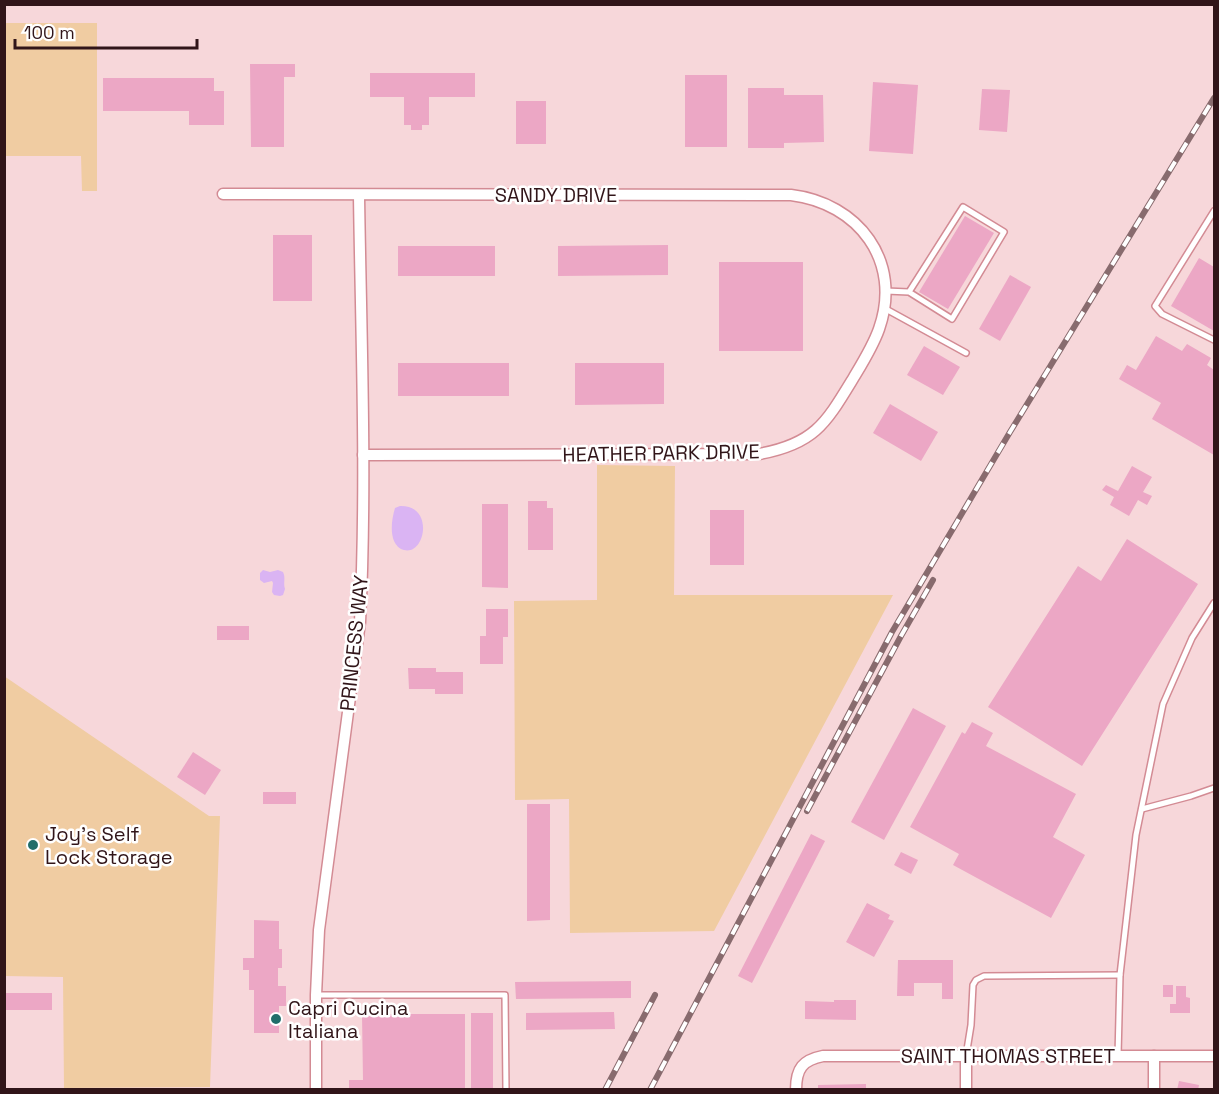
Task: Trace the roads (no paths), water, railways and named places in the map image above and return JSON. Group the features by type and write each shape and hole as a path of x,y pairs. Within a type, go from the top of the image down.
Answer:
{"street":[{"name":"SANDY DRIVE","path":"223,194 791,195 808,197 832,207 877,239"},
{"name":"PRINCESS WAY","path":"316,1089 319,930 360,622 363,455 359,195"},
{"name":"HEATHER PARK DRIVE","path":"363,455 759,454 794,444 819,428 832,413 868,353 879,329 886,291 877,239"},
{"name":"SAINT THOMAS STREET","path":"796,1089 796,1080 804,1063 812,1058 823,1056 1215,1056"},
{"path":"966,1056 966,1089"},
{"path":"1154,1056 1154,1089"}],"lane":[{"path":"886,291 909,292 952,319 1004,232 963,207 909,292"},
{"path":"1215,211 1155,306 1162,314 1215,340"},
{"path":"884,308 966,353"},
{"path":"1118,1056 1120,975 1136,835 1164,704 1192,638 1215,603"},
{"path":"1142,809 1215,788"},
{"path":"966,1056 971,1025 973,985 976,980 984,976 1120,975"},
{"path":"316,994 505,994 506,1089"}],"railway":[{"path":"650,1090 892,632 1010,432 1214,98"},
{"path":"807,811 933,580"},
{"path":"605,1090 655,995"}],"place":[{"name":"Joy's Self Lock Storage","path":"33,845"},
{"name":"Capri Cucina Italiana","path":"276,1019"}]}
